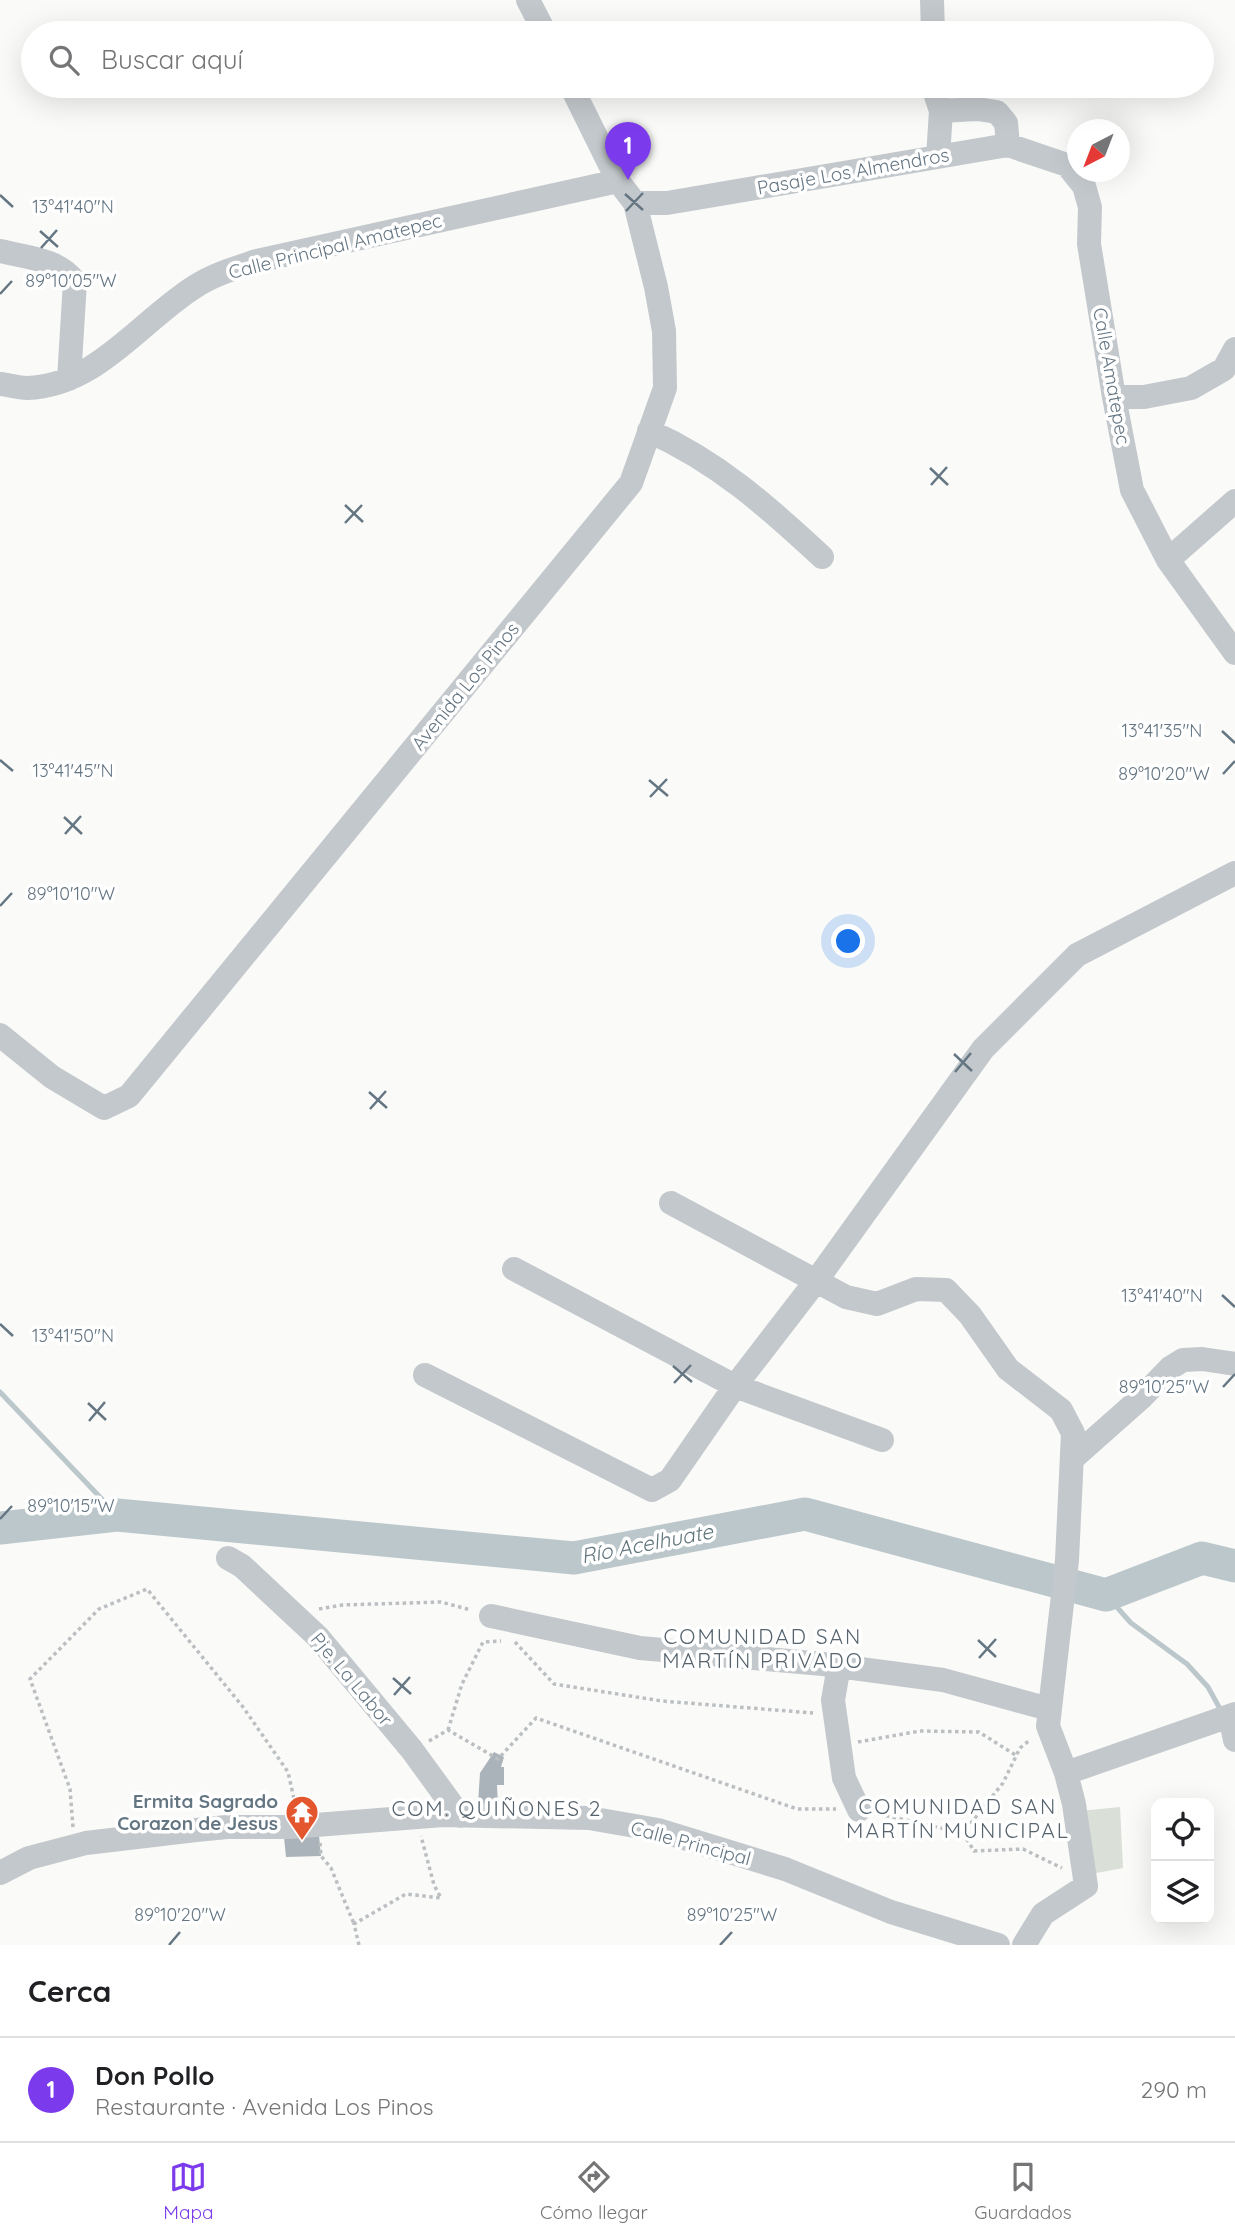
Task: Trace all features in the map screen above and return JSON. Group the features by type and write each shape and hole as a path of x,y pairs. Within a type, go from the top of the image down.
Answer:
{"street":[{"path":"528,0 539,21"},
{"path":"932,0 933,21"},
{"name":"Avenida Los Pinos","path":"0,1035 52,1077 104,1108 129,1096 631,483 665,388 664,331 635,203 618,181 577,98"},
{"path":"937,98 941,111 938,157"},
{"path":"941,111 977,109 998,112 1006,123 1007,145"},
{"name":"Pasaje Los Almendros","path":"635,203 667,202 1007,145 1067,165"},
{"name":"Calle Principal Amatepec","path":"0,384 27,388 69,379 95,365 195,286 219,274 257,261 618,181"},
{"name":"Calle Amatepec","path":"1081,182 1090,207 1089,244 1132,490 1168,560 1235,653"},
{"path":"0,251 57,266 75,282 69,379"},
{"path":"1114,397 1144,397 1191,388 1224,369 1235,349"},
{"path":"649,431 687,448 712,465 753,495 822,556"},
{"path":"1168,560 1235,500"},
{"path":"425,1376 652,1490 670,1480 735,1386 816,1281 983,1049 1077,956 1235,873"},
{"path":"671,1203 846,1297 877,1304 916,1289 946,1290 970,1315 1008,1369 1061,1410 1073,1433 1067,1560 1048,1718 1074,1804 1086,1885 1043,1914 1024,1945"},
{"path":"514,1269 735,1386 882,1440"},
{"path":"1072,1459 1142,1398 1170,1368 1183,1360 1202,1359 1235,1364"},
{"name":"Pje. La Labor","path":"228,1558 242,1566 318,1637 412,1750 460,1816"},
{"path":"491,1616 640,1648 839,1666 943,1680 1048,1718"},
{"path":"839,1666 833,1700 839,1745 844,1778 859,1810"},
{"path":"1066,1773 1232,1715 1235,1741"},
{"name":"Calle Principal","path":"0,1873 29,1858 86,1843 227,1827 310,1826 460,1816 589,1818 658,1830 785,1869 891,1912 998,1945"}],"path":[{"path":"74,1846 70,1789 30,1679 99,1609 147,1589 243,1706 288,1772 321,1856 331,1868 354,1924 359,1945"},
{"path":"293,1614 342,1605 441,1602 491,1616"},
{"path":"412,1750 448,1730 462,1684 483,1642 514,1641 554,1684 662,1701 835,1715"},
{"path":"448,1730 498,1759 536,1718 797,1809 859,1810 963,1833 974,1851 1023,1849 1070,1872 1086,1885"},
{"path":"963,1833 1003,1783 1020,1748 1048,1718"},
{"path":"839,1745 920,1731 979,1732 1017,1756"},
{"path":"354,1924 406,1894 441,1898 434,1885 416,1818"}],"shaded area":[{"path":"1120,1807 1123,1868 1091,1874 1080,1811"}],"building":[{"path":"494,1752 504,1757 501,1767 504,1767 504,1785 497,1785 498,1806 478,1804 480,1773"},
{"name":"Ermita Sagrado Corazon de Jesus","path":"318,1825 321,1856 286,1857 283,1827"}],"waterway":[{"path":"0,1392 117,1515"},
{"name":"Río Acelhuate","path":"0,1528 117,1515 574,1558 805,1514 1106,1595 1202,1558 1235,1566"},
{"path":"1106,1595 1131,1623 1187,1664 1208,1687 1219,1707"}],"place":[{"name":"Don Pollo","path":"628,180"},
{"name":"Ermita Sagrado Corazon de Jesus","path":"302,1842"}],"district":[{"name":"COMUNIDAD SAN MARTÍN PRIVADO","path":"763,1649"},
{"name":"COM. QUIÑONES 2","path":"497,1809"},
{"name":"COMUNIDAD SAN MARTÍN MUNICIPAL","path":"958,1819"}]}
